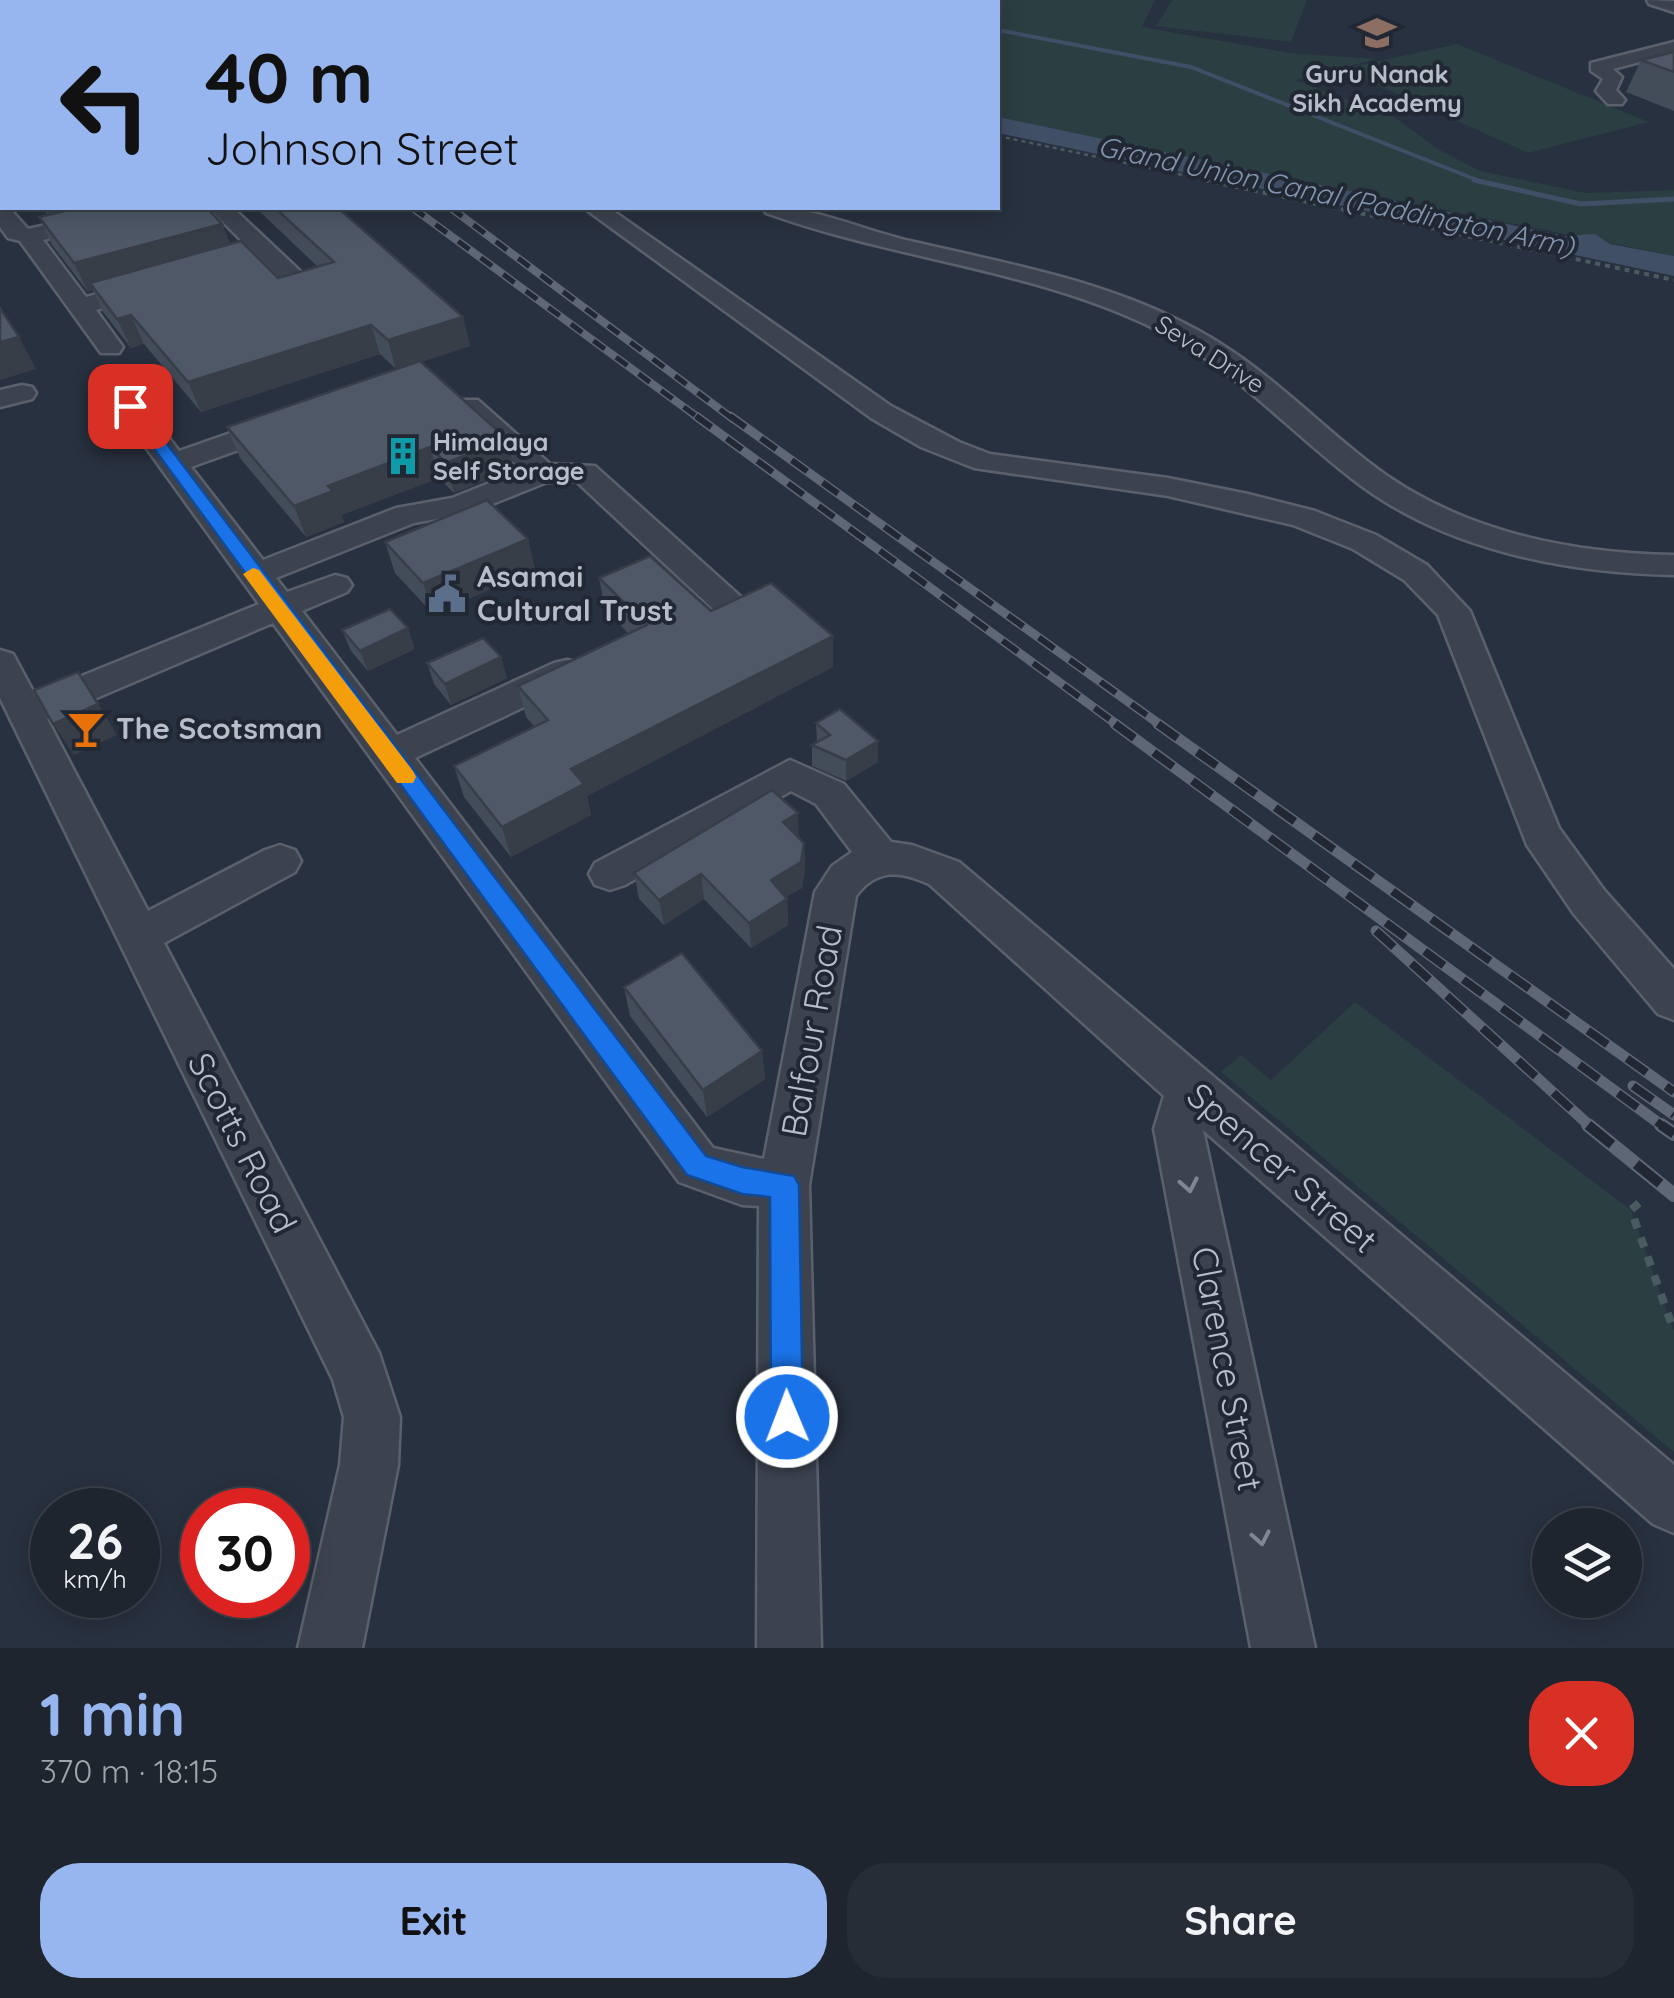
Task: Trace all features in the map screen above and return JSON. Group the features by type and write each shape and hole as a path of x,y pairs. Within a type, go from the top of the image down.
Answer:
{"street":[{"path":"1655,0 1674,6"},
{"path":"1615,100 1606,91 1613,77 1598,66 1674,47"},
{"path":"0,211 16,233 28,236 140,210"},
{"path":"222,210 308,292"},
{"path":"598,210 851,388 882,415 964,455 985,462 1133,481 1281,511 1334,528 1425,582 1453,610 1541,834 1589,902 1668,985"},
{"name":"Seva Drive","path":"780,210 879,241 1024,272 1143,313 1240,368 1371,479 1464,527 1510,542 1574,555 1674,565"},
{"path":"28,236 110,348"},
{"path":"80,306 268,253"},
{"path":"445,385 543,473"},
{"path":"130,406 697,1166 742,1180 784,1185"},
{"path":"172,464 302,418"},
{"path":"254,575 406,514 459,506 543,473 584,472 738,613"},
{"path":"12,719 335,585"},
{"path":"388,755 598,657"},
{"name":"Scotts Road","path":"0,662 12,719 137,936 359,1373 372,1416 368,1465 330,1648"},
{"path":"610,874 790,774 830,794 880,858"},
{"name":"Balfour Road","path":"789,1648 784,1185 836,892 852,867 880,858"},
{"name":"Spencer Street","path":"880,858 914,859 944,873 1194,1094 1674,1503"},
{"path":"137,936 280,861"},
{"name":"Clarence Street","path":"1194,1094 1182,1108 1178,1129 1283,1648"}],"path":[{"path":"1000,136 1674,280"},
{"path":"1639,1203 1631,1210 1674,1331"}],"shaded area":[{"path":"1000,0 1155,0 1142,27 1290,53 1376,59 1295,80 1394,117 1438,149 1480,171 1586,193 1674,190 1674,256 1000,120"},
{"path":"1172,0 1307,0 1291,42 1156,26"},
{"path":"1457,44 1649,122 1528,153 1342,69"},
{"path":"1355,1002 1631,1210 1674,1331 1674,1452 1221,1072 1241,1055 1271,1080"}],"water":[{"name":"Grand Union Canal (Paddington Arm)","path":"1000,117 1564,236 1595,234 1610,244 1674,256 1674,276 1000,133"}],"building":[{"path":"1674,52 1674,72 1641,60"},
{"path":"69,210 209,210 222,224 74,263 39,217"},
{"path":"277,210 340,210 463,317 388,340 371,325 188,382 131,315 117,319 90,283 241,241 278,278 334,262"},
{"path":"0,308 19,337 0,342"},
{"path":"420,361 507,439 446,463 430,447 328,486 333,491 294,506 227,427"},
{"path":"487,500 528,539 423,583 385,542"},
{"path":"650,556 711,611 771,583 833,636 571,769 584,784 502,827 454,766 548,720 518,686 647,625 599,578"},
{"path":"390,609 408,628 360,651 342,630"},
{"path":"483,638 501,657 445,684 427,663"},
{"path":"78,672 98,704 53,724 34,690"},
{"path":"840,709 878,741 846,760 812,745 830,735 816,723"},
{"path":"772,790 798,813 783,822 804,843 801,862 771,880 787,899 749,923 701,874 659,900 634,873"},
{"path":"682,953 762,1051 703,1090 624,987"}],"waterway":[{"path":"1000,30 1191,67 1481,182"},
{"path":"1474,180 1481,182"},
{"path":"1481,182 1581,204 1674,199"}],"railway":[{"path":"416,210 700,419"},
{"path":"454,210 733,419"},
{"path":"696,416 1119,726"},
{"path":"730,416 1162,726"},
{"path":"1115,724 1664,1127"},
{"path":"1158,724 1674,1092"},
{"path":"1376,931 1591,1127"},
{"path":"1633,1086 1674,1115"},
{"path":"1588,1125 1674,1195"},
{"path":"1661,1125 1674,1134"}],"slow traffic":[{"path":"253,574 405,777"}],"place":[{"name":"Guru Nanak Sikh Academy","path":"1377,33"},
{"name":"Himalaya Self Storage","path":"403,456"},
{"name":"Asamai Cultural Trust","path":"447,594"},
{"name":"The Scotsman","path":"86,729"}],"route":[{"path":"130,406 697,1166 742,1180 784,1185 787,1417"}]}
